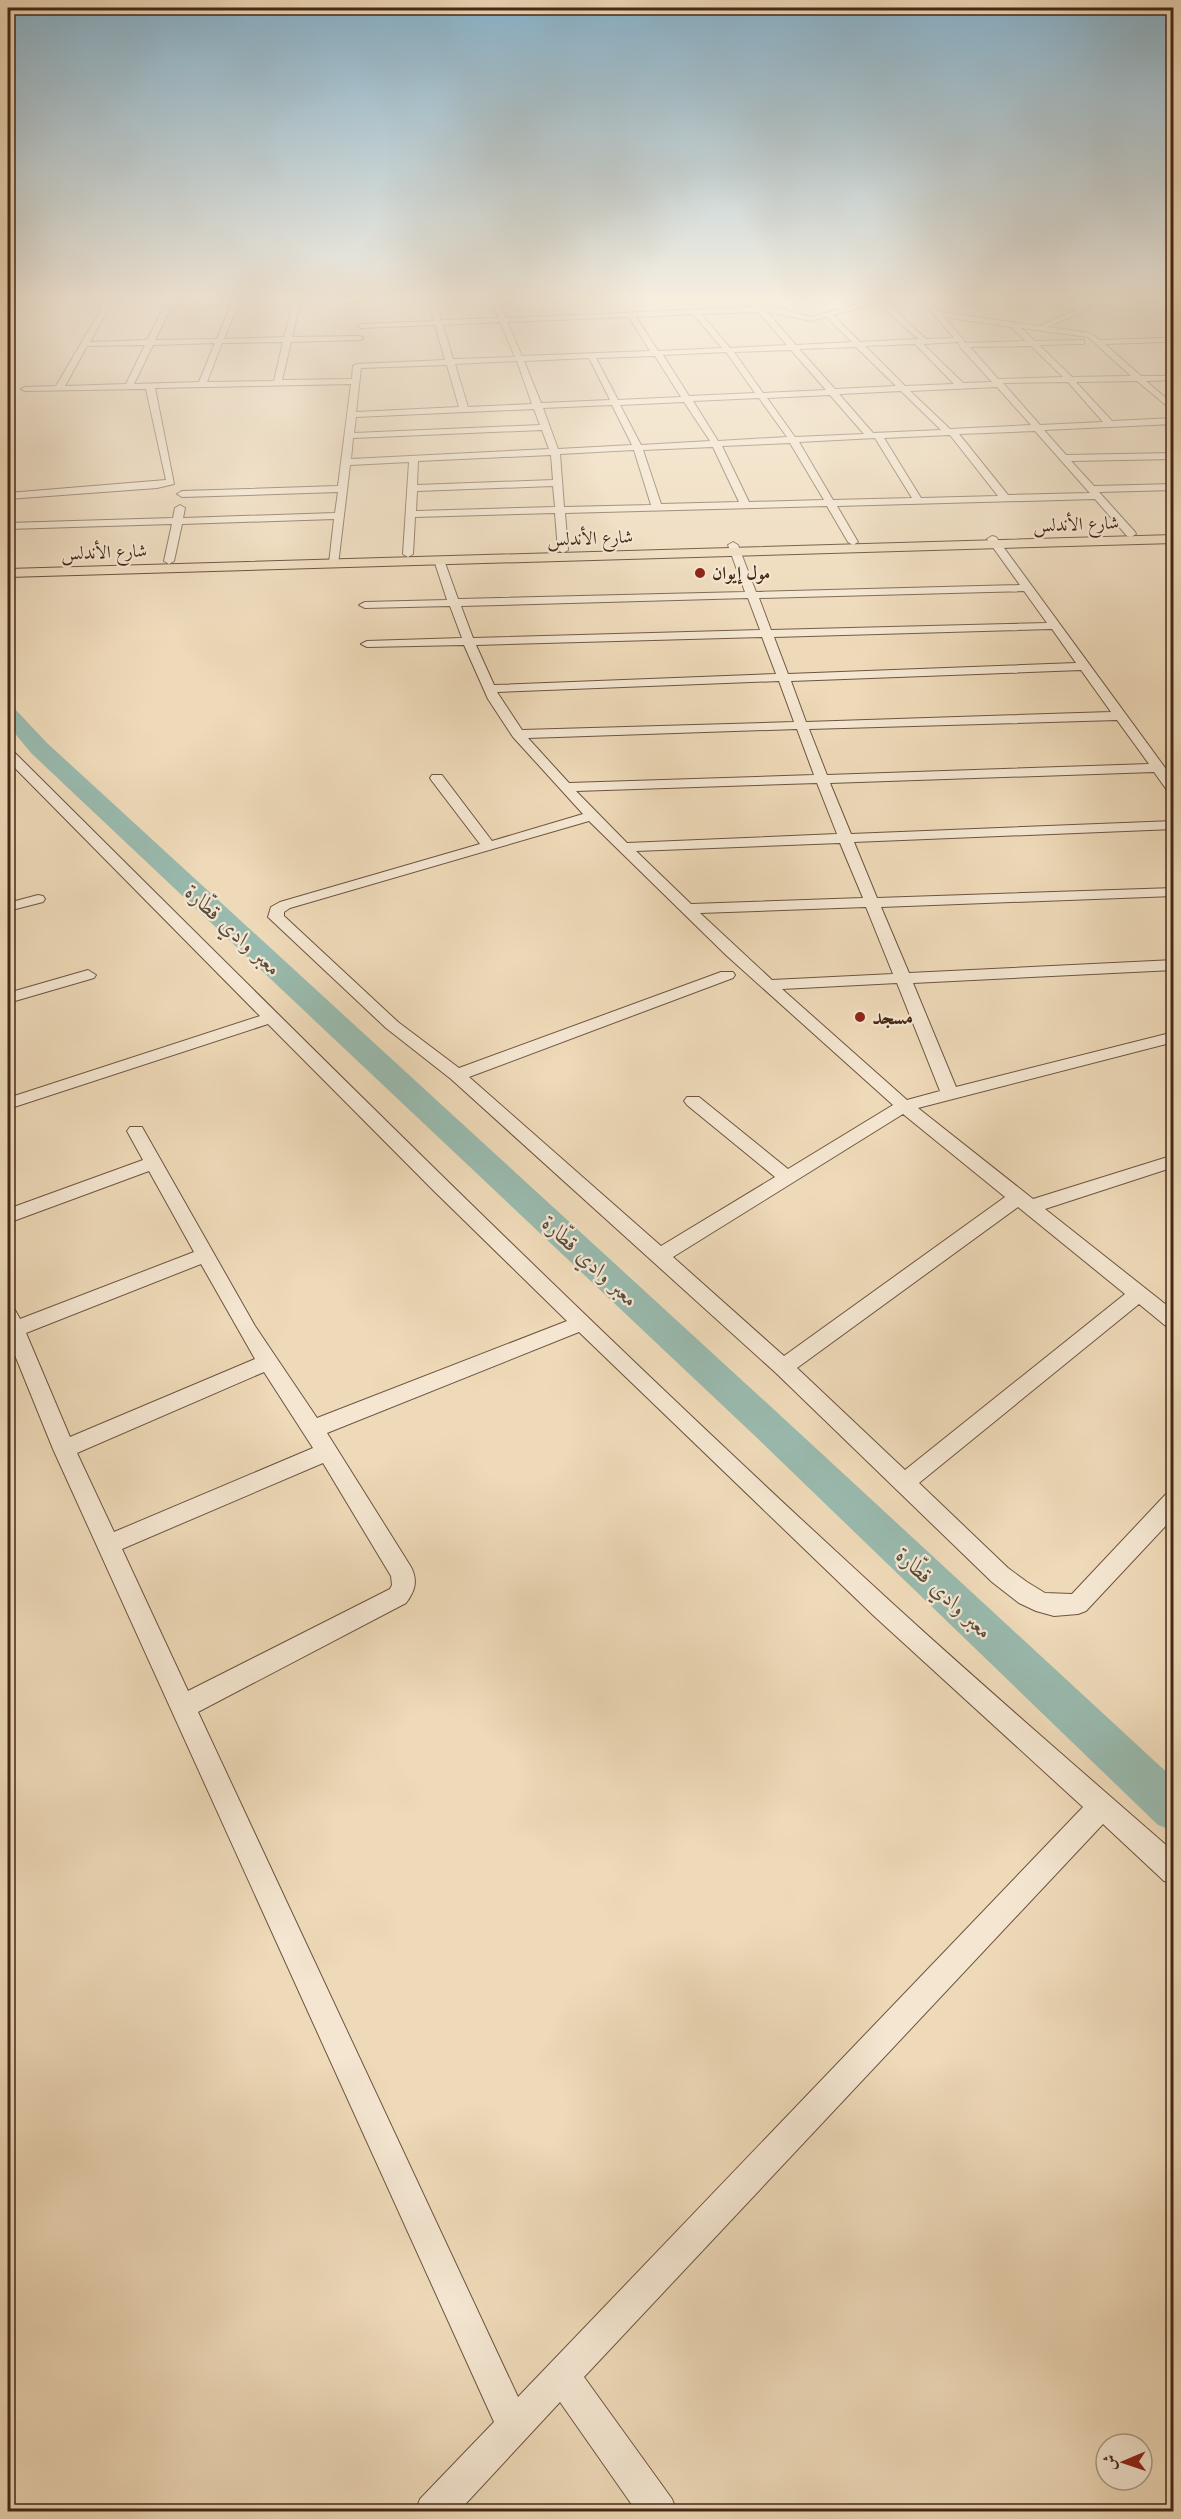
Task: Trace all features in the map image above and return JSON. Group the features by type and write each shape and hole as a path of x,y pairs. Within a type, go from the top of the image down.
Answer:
{"main road":[{"name":"شارع الأندلس","path":"8,573 408,555 563,550 734,549 853,542 994,542 1173,533"},
{"name":"شارع الأندلس","path":"8,566 169,561 439,560 734,549 1173,539"}],"street":[{"path":"156,415 171,482"},
{"path":"335,560 351,415 359,415"},
{"path":"542,415 555,452 563,550"},
{"path":"621,415 638,448 657,507"},
{"path":"697,415 716,444 746,505"},
{"path":"774,415 793,440 853,542"},
{"path":"853,415 874,436 918,500"},
{"path":"931,415 950,432 1005,498"},
{"path":"1025,415 1131,534"},
{"path":"1101,415 1110,424"},
{"path":"346,462 1173,422"},
{"path":"349,436 546,427"},
{"path":"1064,458 1173,456"},
{"path":"408,555 414,459"},
{"path":"8,496 171,482 180,484 182,494 169,561"},
{"path":"412,488 558,483"},
{"path":"411,514 1005,498 1173,487"},
{"path":"182,494 343,489"},
{"path":"8,526 340,516"},
{"path":"994,542 1172,787"},
{"path":"734,549 822,778 950,1094"},
{"path":"439,560 454,604 490,689 518,734 592,816 768,985 904,1106 1173,1322"},
{"path":"365,605 1027,588"},
{"path":"367,644 1054,626"},
{"path":"490,689 1084,666"},
{"path":"518,734 1120,716"},
{"path":"8,754 270,1018 582,1323 882,1609 1173,1871"},
{"path":"566,787 1157,768"},
{"path":"437,778 489,846"},
{"path":"592,816 285,905 276,910 276,917 392,1025 457,1075 783,1367 1000,1575 1036,1602 1059,1608 1078,1604 1173,1501"},
{"path":"623,847 1173,825"},
{"path":"687,909 1173,892"},
{"path":"8,908 38,898"},
{"path":"768,985 1173,965"},
{"path":"8,998 88,975"},
{"path":"457,1075 727,975"},
{"path":"8,1104 270,1018"},
{"path":"658,1257 904,1106 1173,1037"},
{"path":"693,1101 788,1178"},
{"path":"136,1131 268,1362 403,1574 404,1587 398,1596 182,1707"},
{"path":"783,1367 1024,1202 1173,1161"},
{"path":"8,1216 154,1163"},
{"path":"205,1255 11,1322 64,1449 514,2427"},
{"path":"904,1482 1138,1294"},
{"path":"313,1430 582,1323"},
{"path":"64,1449 268,1362"},
{"path":"108,1545 327,1452"},
{"path":"433,2511 1101,1807"},
{"path":"562,2376 659,2511"}],"waterway":[{"name":"معبر وادي قطّارة","path":"8,713 39,748 768,1426 1174,1810"}],"place":[{"name":"مول إيوان","path":"700,573"},
{"name":"مسجد","path":"860,1017"}]}
